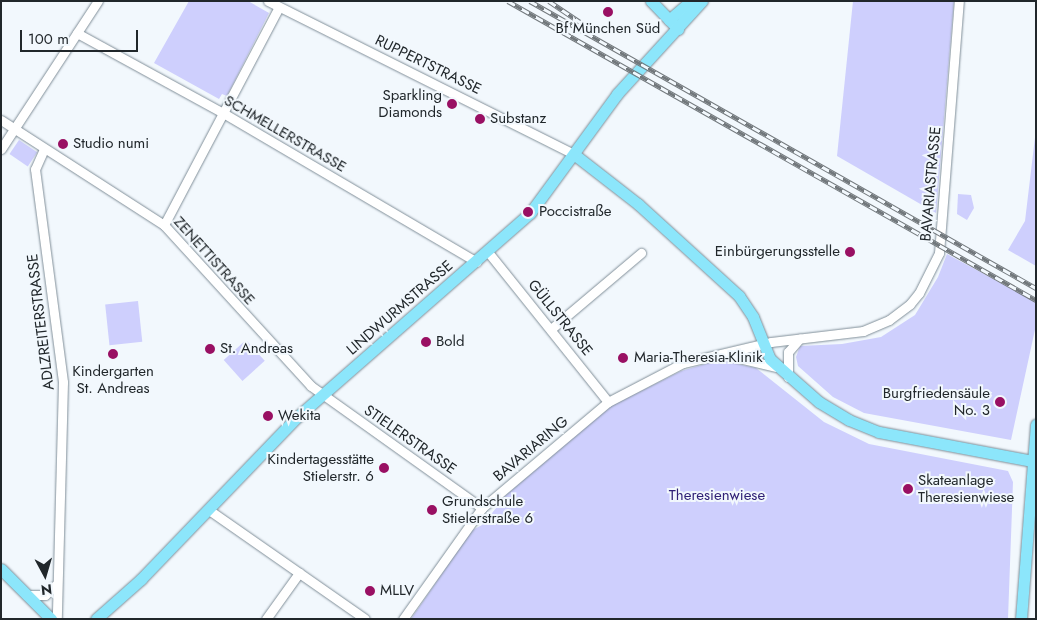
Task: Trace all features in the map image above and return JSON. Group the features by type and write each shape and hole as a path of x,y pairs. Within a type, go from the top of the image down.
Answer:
{"main road":[{"path":"651,1 678,28"},
{"path":"657,1 668,19"},
{"path":"668,19 691,1"},
{"name":"LINDWURMSTRASSE","path":"96,619 141,579 209,510 273,440 530,213 575,155 617,94 702,1"},
{"path":"575,155 638,204 730,287 749,310 762,344 776,367 834,412 879,432 1034,461"},
{"path":"1021,619 1036,425"},
{"path":"1,568 51,619"}],"street":[{"path":"1,149 98,1"},
{"name":"RUPPERTSTRASSE","path":"268,1 575,155"},
{"name":"BAVARIASTRASSE","path":"762,344 800,338 852,334 876,327 910,304 930,274 939,253 946,192 959,1"},
{"path":"164,225 279,7"},
{"name":"SCHMELLERSTRASSE","path":"77,33 224,113 476,262"},
{"path":"1,120 14,129"},
{"name":"ZENETTISTRASSE","path":"14,129 164,225 322,395"},
{"name":"ADLZREITERSTRASSE","path":"44,149 35,169 63,382 57,619"},
{"name":"GÜLLSTRASSE","path":"488,252 608,402"},
{"path":"551,329 641,253"},
{"path":"788,377 788,352 800,338"},
{"name":"BAVARIARING","path":"403,619 482,508 608,402 683,364 762,344"},
{"name":"BAVARIARING","path":"719,354 776,367"},
{"name":"STIELERSTRASSE","path":"322,395 482,508"},
{"path":"209,510 366,619"},
{"path":"266,619 299,573"},
{"path":"26,595 45,595 57,584"}],"green space":[{"path":"189,1 248,1 269,13 227,96 222,94 219,99 154,63"},
{"path":"853,1 954,1 936,213 837,156"},
{"path":"1036,129 1036,266 1008,250 1025,221"},
{"path":"19,140 37,152 28,166 9,154"},
{"path":"958,194 971,195 974,208 967,220 957,214"},
{"path":"947,254 1036,302 1036,325 1011,440 864,413 833,397 798,366 796,357 800,346 842,344 881,337 915,315 938,277"},
{"path":"138,301 142,342 109,345 105,304"},
{"path":"246,340 265,361 242,381 224,360"},
{"name":"Theresienwiese","path":"719,360 756,368 824,422 869,444 1008,471 1013,482 1008,619 411,619 471,531 482,525 497,507 495,505 570,438 613,405 681,371"}],"railway":[{"path":"508,1 1036,300"},
{"path":"530,1 1036,288"},
{"path":"549,1 580,22"}],"place":[{"name":"Bf München Süd","path":"608,12"},
{"name":"Sparkling Diamonds","path":"452,104"},
{"name":"Substanz","path":"480,119"},
{"name":"Studio numi","path":"63,144"},
{"name":"Poccistraße","path":"528,212"},
{"name":"Einbürgerungsstelle","path":"850,252"},
{"name":"Bold","path":"426,342"},
{"name":"St. Andreas","path":"210,349"},
{"name":"Kindergarten St. Andreas","path":"113,354"},
{"name":"Maria-Theresia-Klinik","path":"623,358"},
{"name":"Burgfriedensäule No. 3","path":"1000,402"},
{"name":"Wekita","path":"268,416"},
{"name":"Kindertagesstätte Stielerstr. 6","path":"384,468"},
{"name":"Skateanlage Theresienwiese","path":"908,489"},
{"name":"Grundschule Stielerstraße 6","path":"432,510"},
{"name":"MLLV","path":"370,591"}]}
